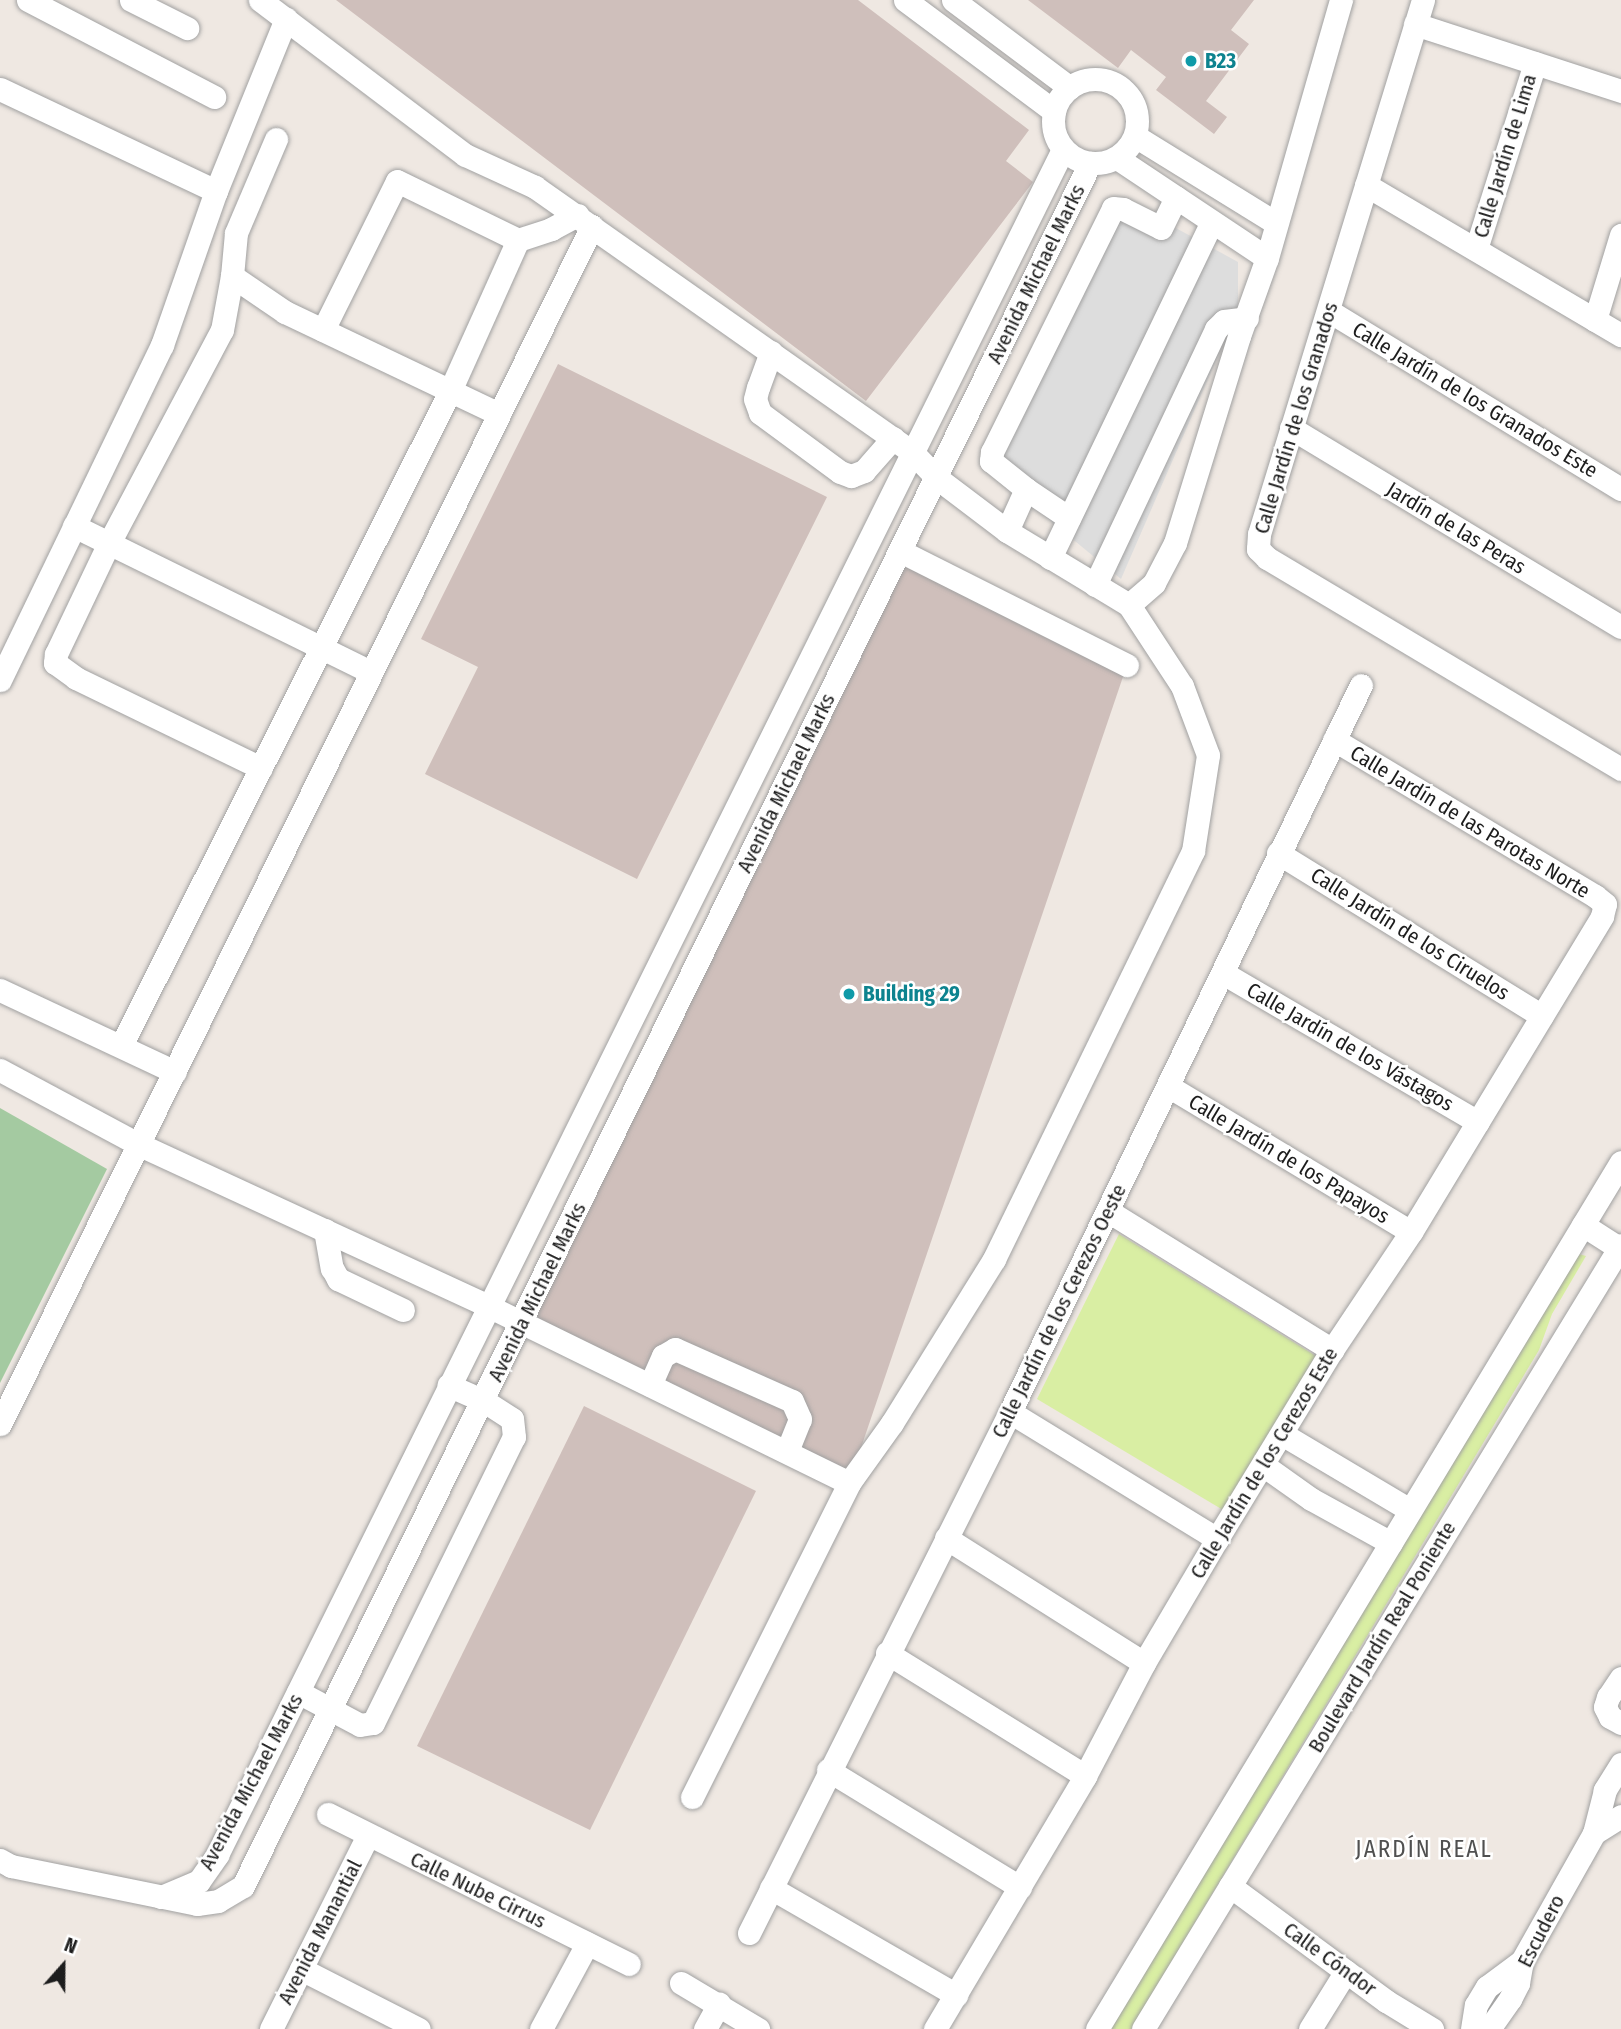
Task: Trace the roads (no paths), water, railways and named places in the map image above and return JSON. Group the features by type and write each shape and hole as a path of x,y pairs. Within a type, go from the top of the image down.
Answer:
{"street":[{"path":"28,0 214,97"},
{"path":"131,0 187,28"},
{"path":"260,0 465,155 535,187 584,220 893,438 912,452 937,478 1007,531 1129,605 1182,686 1208,755 1193,851 994,1259 892,1423 849,1483 692,1797"},
{"path":"905,0 1054,111"},
{"path":"953,0 1070,88"},
{"path":"1129,605 1154,583 1175,543 1267,258 1340,0"},
{"name":"Calle Jardín de los Granados","path":"1423,0 1259,534 1258,548 1266,558 1621,769"},
{"path":"0,680 162,345 216,191 286,19"},
{"path":"1415,24 1621,91"},
{"name":"Calle Jardín de Lima","path":"1476,249 1535,63"},
{"path":"1091,79 1112,82 1129,95 1138,115 1135,136 1116,158 1090,163 1075,158 1063,149 1054,131 1054,111 1060,97 1070,88 1091,79"},
{"path":"0,89 216,191"},
{"path":"1135,136 1276,223"},
{"path":"261,768 76,678 55,663 56,654 109,543 222,330 232,276 236,233 276,139"},
{"name":"Avenida Michael Marks","path":"161,1897 199,1881 225,1840 448,1385 1063,149"},
{"path":"1116,158 1267,258"},
{"name":"Avenida Michael Marks","path":"161,1897 197,1904 218,1900 243,1886 523,1323 1090,163"},
{"path":"323,330 397,181 518,240 584,220"},
{"path":"1366,185 1621,335"},
{"path":"1069,518 991,461 992,452 1114,208 1123,209 1161,228 1176,197"},
{"path":"0,1424 499,414 584,220"},
{"path":"1050,558 1212,222"},
{"path":"1595,320 1621,236"},
{"path":"121,1046 450,391 518,240"},
{"path":"232,276 285,312 499,414"},
{"name":"Calle Jardín de los Granados Este","path":"1329,310 1621,489"},
{"path":"1095,585 1216,329 1224,321 1247,318"},
{"path":"771,352 755,399 760,413 841,472 851,476 864,471 893,438"},
{"path":"957,362 985,376"},
{"name":"Jardín de las Peras","path":"1291,428 1621,627"},
{"path":"1007,531 1026,489"},
{"path":"75,526 371,672"},
{"path":"900,551 1127,665"},
{"name":"Calle Jardín de los Cerezos Oeste","path":"750,1933 828,1770 1010,1412 1361,685"},
{"name":"Calle Jardín de las Parotas Norte","path":"1334,740 1605,905"},
{"name":"Calle Jardín de los Ciruelos","path":"1278,853 1542,1016"},
{"name":"Calle Jardín de los Cerezos Este","path":"935,2029 1085,1776 1143,1663 1216,1539 1332,1350 1411,1232 1602,916 1605,905"},
{"name":"Calle Jardín de los Vástagos","path":"1223,973 1478,1122"},
{"path":"0,990 174,1072"},
{"path":"0,1070 140,1145 488,1306 849,1483"},
{"name":"Calle Jardín de los Papayos","path":"1168,1086 1411,1232"},
{"name":"Boulevard Jardín Real Poniente","path":"1097,2029 1621,1162"},
{"path":"1108,1211 1332,1350"},
{"path":"1583,1225 1620,1247"},
{"path":"325,1230 332,1268 338,1279 403,1310"},
{"name":"Boulevard Jardín Real Poniente","path":"1143,2029 1620,1247"},
{"path":"650,1385 663,1356 675,1349 792,1401 800,1419 787,1452"},
{"path":"298,1692 360,1725 373,1723 514,1437 512,1419 484,1401 448,1385"},
{"path":"1010,1412 1216,1539"},
{"name":"Boulevard Jardín Real Poniente","path":"1282,1434 1410,1510"},
{"name":"Boulevard Jardín Real Poniente","path":"1263,1465 1350,1521 1391,1543"},
{"path":"1350,1521 1368,1485"},
{"path":"946,1538 1143,1663"},
{"path":"887,1653 1085,1776"},
{"path":"1613,1715 1621,1678"},
{"path":"1594,1833 1605,1790 1621,1764"},
{"path":"828,1770 1020,1887"},
{"name":"Calle Nube Cirrus","path":"328,1814 629,1964"},
{"path":"1594,1833 1621,1816"},
{"name":"Escudero","path":"1489,2029 1499,2018 1518,1983 1522,1961 1594,1833"},
{"name":"Avenida Manantial","path":"271,2029 368,1835"},
{"path":"225,1840 260,1852"},
{"path":"0,1860 11,1866 161,1897"},
{"name":"Calle Cóndor","path":"1230,1886 1346,1971 1432,2029"},
{"path":"771,1888 956,1995"},
{"path":"541,2029 587,1944"},
{"path":"1472,2029 1476,2005 1487,1987 1522,1961"},
{"path":"301,1969 419,2029"},
{"path":"1310,2029 1346,1971"},
{"path":"681,1983 758,2029"},
{"path":"705,2029 719,2004"}],"place":[{"name":"B23","path":"1191,61"},
{"name":"Building 29","path":"849,994"}],"district":[{"name":"JARDÍN REAL","path":"1424,1849"}]}
